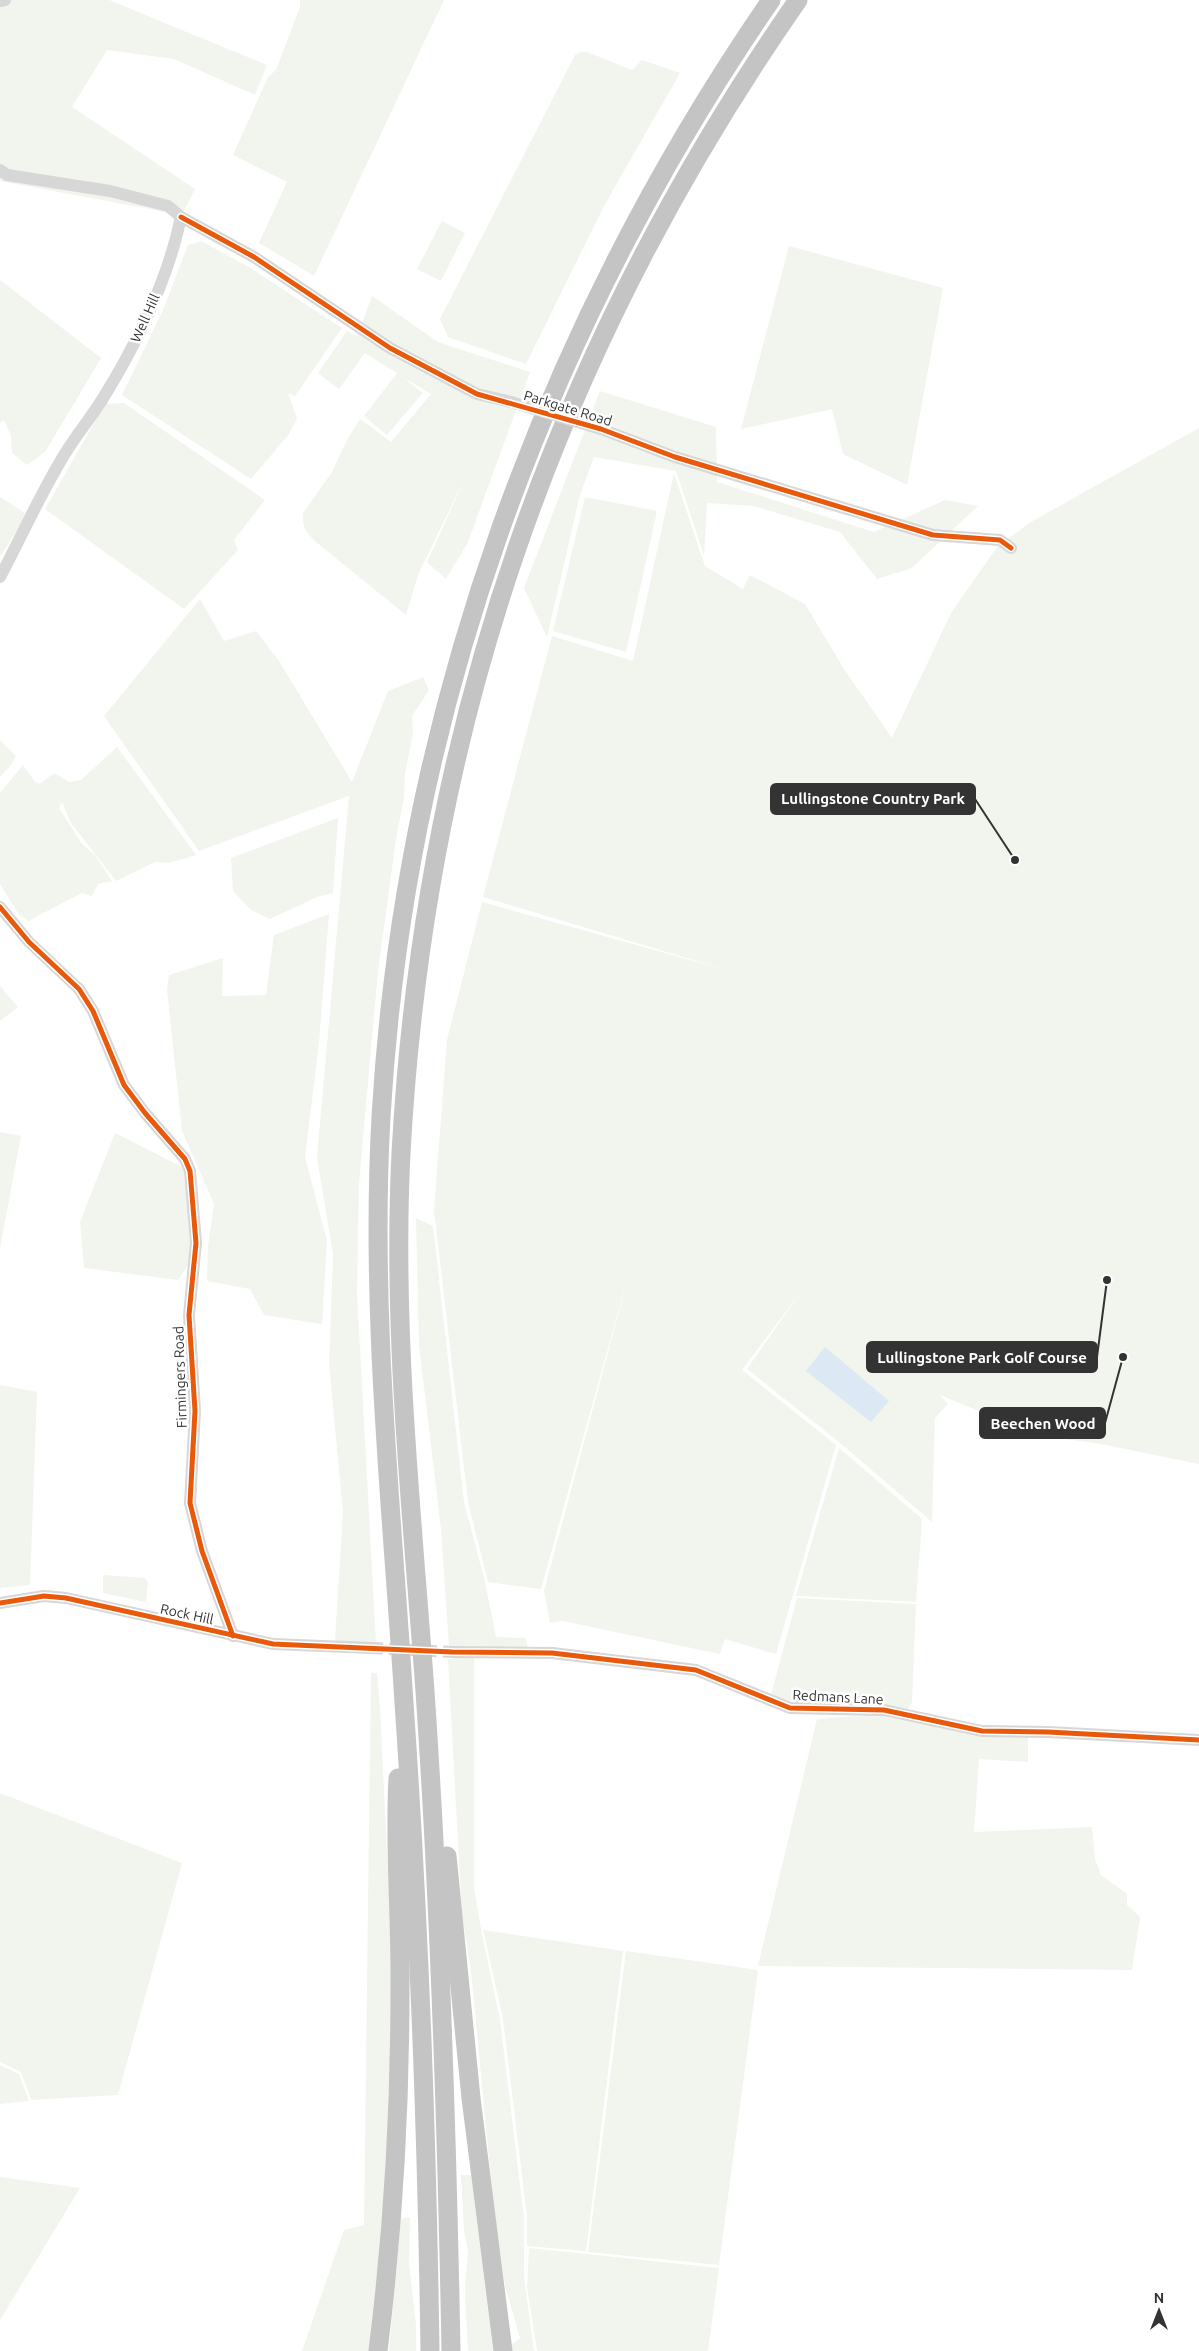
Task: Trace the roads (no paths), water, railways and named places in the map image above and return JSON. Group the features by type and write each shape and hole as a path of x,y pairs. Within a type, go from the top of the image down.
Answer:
{"highway":[{"path":"430,2351 420,1999 405,1707 380,1356 378,1217 382,1112 391,1008 401,931 421,814 448,697 479,591 508,506 546,407 590,308 649,195 704,101 771,0"},
{"path":"451,2351 439,1941 401,1340 399,1280 401,1161 409,1041 422,936 435,858 460,738 475,680 511,562 553,447 591,360 636,266 678,189 736,92 798,0"},
{"path":"415,1546 425,1577 432,1610 451,1907 474,2126 503,2351"},
{"path":"378,2351 389,2242 398,2096 400,1946 397,1815 405,1707"}],"street":[{"path":"0,2 5,0"},
{"path":"0,170 7,175 110,191 168,206 181,217"},
{"name":"Parkgate Road","path":"181,217 254,256 390,348 476,394 511,402 601,429 674,457 933,535 1000,540 1011,548"},
{"name":"Well Hill","path":"0,577 66,453 104,396 133,346 157,293 178,233 181,217"},
{"name":"Firmingers Road","path":"0,907 29,942 79,989 93,1011 124,1085 145,1113 180,1152 190,1171 196,1243 189,1316 195,1411 190,1503 202,1551 233,1636"},
{"name":"Rock Hill","path":"0,1603 44,1596 66,1598 274,1644 371,1648"},
{"name":"Redmans Lane","path":"452,1652 552,1653 696,1670 790,1708 884,1710 982,1731 1048,1732 1199,1740"}],"tunnel":[{"path":"371,1648 452,1652"}],"place":[{"name":"Lullingstone Country Park","path":"1015,860"},
{"name":"Lullingstone Park Golf Course","path":"1107,1280"},
{"name":"Beechen Wood","path":"1123,1357"}]}
